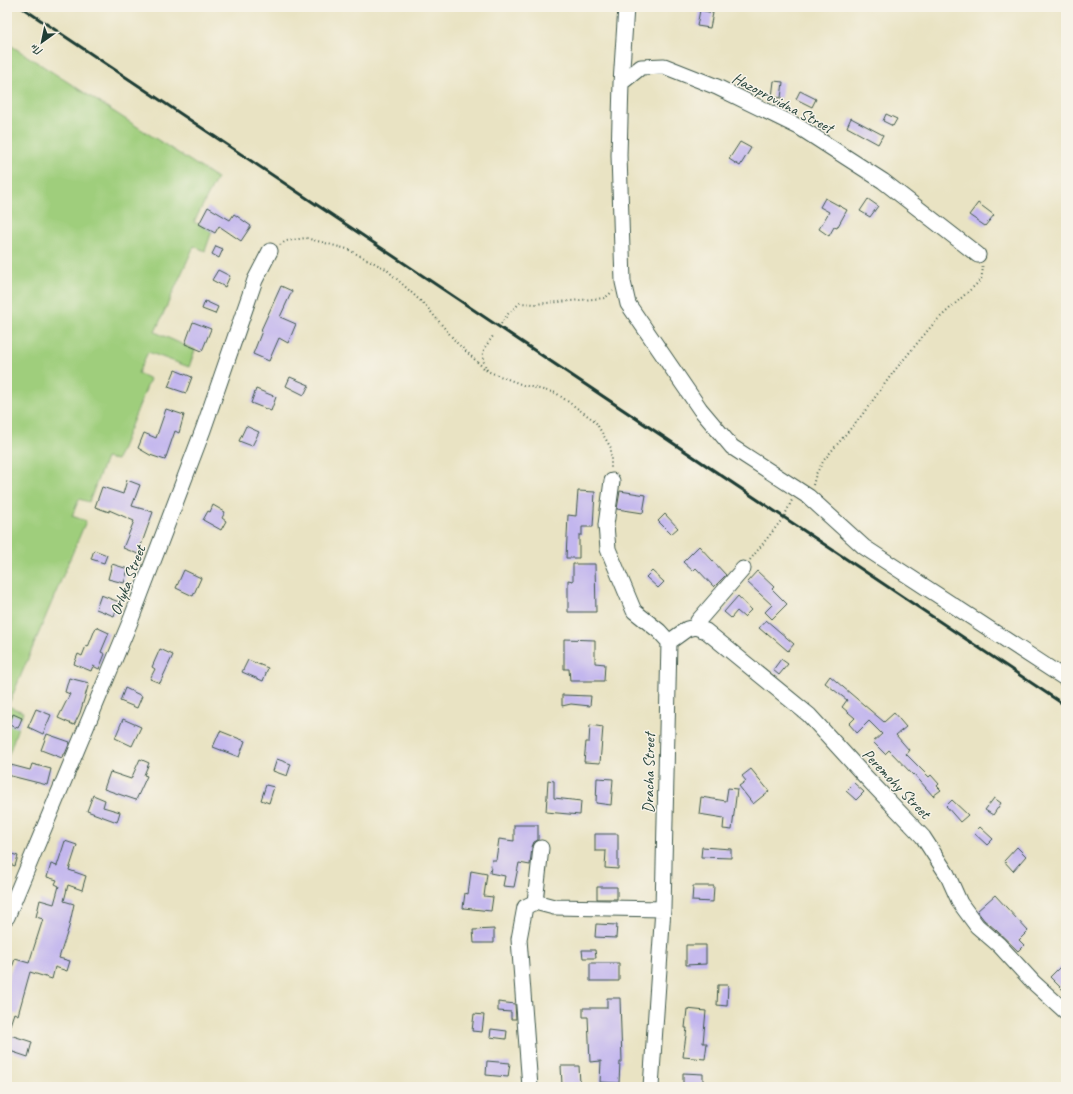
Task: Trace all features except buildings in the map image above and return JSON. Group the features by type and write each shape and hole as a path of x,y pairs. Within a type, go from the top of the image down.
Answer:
{"street":[{"path":"626,7 621,83 619,155 623,282 628,304 700,409 732,447 806,495 864,547 1066,679"},
{"name":"Hazoprovidna Street","path":"621,83 641,67 664,66 717,87 799,127 883,181 978,255"},
{"name":"Orlyka Street","path":"7,917 130,622 203,430 255,280 270,252"},
{"path":"612,481 606,525 608,548 634,611 659,631 669,642 687,629 695,627 698,621 743,569"},
{"name":"Peremohy Street","path":"695,627 706,631 809,715 923,837 947,874 960,903 977,926 999,945 1033,982 1066,1012"},
{"name":"Dracha Street","path":"652,1087 663,909 669,642"},
{"path":"535,902 542,848"},
{"path":"530,1087 519,939 525,907 535,902 554,907 663,909"}],"path":[{"path":"270,252 286,241 306,238 347,249 386,269 426,306 457,343 487,371 523,385 556,393 595,421 611,448 612,481"},
{"path":"743,569 784,517 792,499 806,495 824,460 862,415 895,370 934,323 981,280 983,268 978,255"},
{"path":"501,324 508,314 520,303 535,304 605,298 623,282"},
{"path":"487,371 482,360 482,353 493,336"}],"green space":[{"path":"7,43 217,178 194,222 212,231 205,251 194,246 155,332 195,350 189,367 148,352 138,373 150,379 117,460 106,458 89,502 79,499 72,516 86,521 8,706 23,712 7,760"}],"railway":[{"path":"21,7 1066,706"}]}
